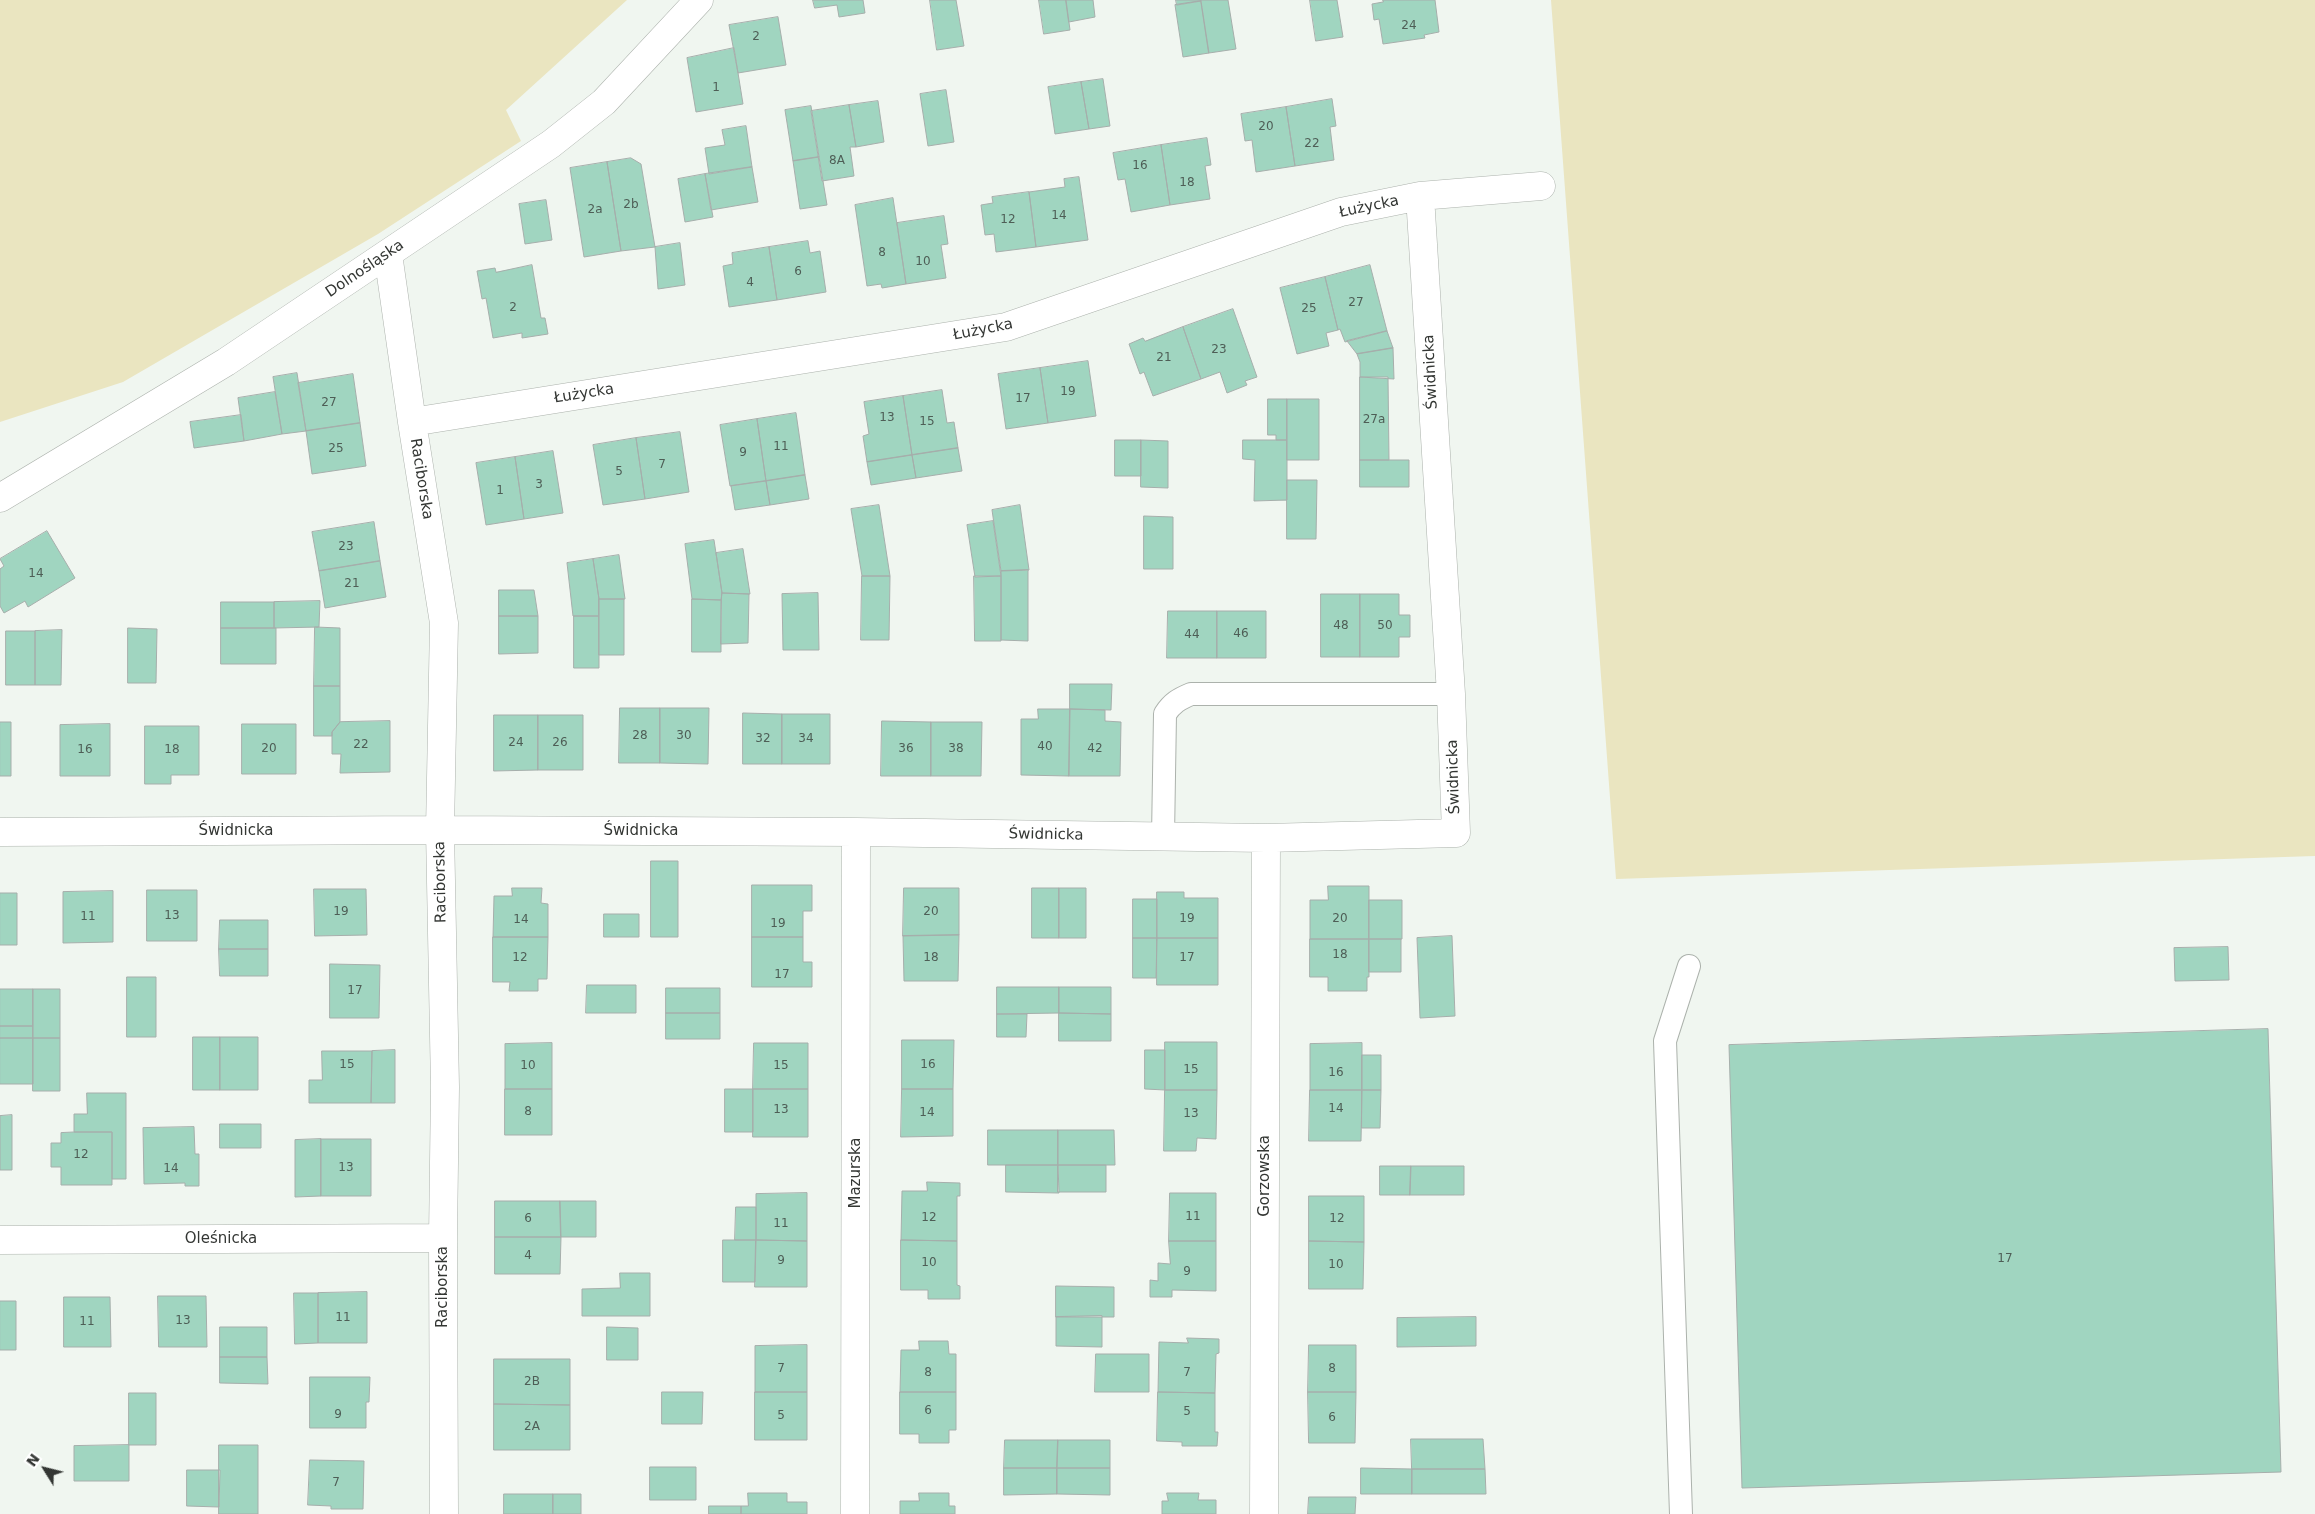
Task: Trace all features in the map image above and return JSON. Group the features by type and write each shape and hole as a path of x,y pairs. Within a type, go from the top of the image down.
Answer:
{"street":[{"name":"Dolnośląska","path":"0,498 226,362 551,144 604,102 699,0"},
{"name":"Łużycka","path":"412,422 1006,327 1341,212 1420,196 1541,186"},
{"name":"Świdnicka","path":"0,832 440,830 856,832 1266,838 1456,832 1451,694 1420,196"},
{"name":"Raciborska","path":"388,254 444,623 440,830 445,1087 443,1238 444,1514"},
{"name":"Mazurska","path":"855,1514 856,832"},
{"name":"Gorzowska","path":"1264,1514 1266,838"},
{"name":"Oleśnicka","path":"0,1240 443,1238"}],"lane":[{"path":"1163,837 1165,714 1171,704 1181,698 1191,694 1451,694"},
{"path":"1681,1514 1665,1041 1689,966"}],"shaded area":[{"path":"0,0 627,0 506,110 521,141 378,234 123,382 0,422"},
{"path":"1551,0 2315,0 2315,856 1616,879"}],"building":[{"path":"813,0 863,0 865,13 839,17 837,5 815,8"},
{"path":"930,0 956,0 964,46 937,50"},
{"path":"1039,0 1066,0 1070,30 1044,34"},
{"path":"1066,0 1093,0 1095,17 1069,22"},
{"path":"1176,0 1201,0 1201,1 1177,5"},
{"path":"1201,0 1228,0 1236,49 1209,53"},
{"path":"1310,0 1337,0 1343,37 1316,41"},
{"path":"1383,0 1435,0 1439,32 1424,35 1425,38 1383,44 1379,19 1374,20 1372,4 1383,2"},
{"path":"1201,1 1209,53 1183,57 1175,5"},
{"path":"778,17 786,65 738,73 729,25"},
{"path":"734,48 743,104 696,112 687,58"},
{"path":"1103,79 1110,126 1089,129 1081,82"},
{"path":"1081,82 1089,129 1055,134 1048,87"},
{"path":"946,90 954,142 928,146 920,94"},
{"path":"1332,99 1336,126 1330,127 1334,160 1295,166 1286,107"},
{"path":"878,101 884,142 856,147 849,105"},
{"path":"849,105 856,147 850,147 854,176 822,181 811,111"},
{"path":"811,106 819,157 793,161 785,110"},
{"path":"1286,107 1295,166 1256,172 1252,140 1245,141 1241,114"},
{"path":"746,126 752,167 709,174 705,148 725,145 722,130"},
{"path":"1207,138 1211,165 1205,166 1210,199 1170,205 1161,145"},
{"path":"1161,145 1170,205 1131,212 1125,179 1118,180 1113,153"},
{"path":"819,157 827,205 800,209 793,161"},
{"path":"631,158 641,164 655,247 621,251 607,162"},
{"path":"607,162 621,251 584,257 570,168"},
{"path":"752,167 758,202 711,210 705,174"},
{"path":"705,174 713,217 685,222 678,179"},
{"path":"1079,177 1088,240 1036,247 1029,192 1065,187 1064,179"},
{"path":"1029,192 1036,247 996,252 994,234 985,235 981,205 993,203 992,197"},
{"path":"893,198 906,284 882,288 881,284 867,286 855,205"},
{"path":"546,200 552,240 525,244 519,204"},
{"path":"944,216 948,244 941,245 946,278 906,284 897,223"},
{"path":"808,241 810,253 820,251 826,292 777,300 769,247"},
{"path":"680,243 685,285 658,289 655,247"},
{"path":"769,247 777,300 729,307 723,266 733,264 732,253"},
{"path":"532,265 541,318 545,318 548,334 522,338 522,333 493,338 486,298 482,299 477,271 495,268 496,272"},
{"path":"1370,265 1387,331 1345,342 1340,329 1338,330 1325,277"},
{"path":"1325,277 1338,330 1326,333 1329,346 1297,354 1280,288"},
{"path":"1233,309 1257,377 1245,381 1247,385 1227,393 1220,372 1201,379 1183,327"},
{"path":"1183,327 1201,379 1153,396 1144,372 1140,374 1129,344 1143,338 1145,341"},
{"path":"1387,331 1393,348 1357,354 1347,341"},
{"path":"1393,348 1394,379 1360,377 1360,362 1357,354"},
{"path":"1088,361 1096,416 1048,423 1040,368"},
{"path":"1040,368 1048,423 1006,429 998,374"},
{"path":"297,373 306,431 282,434 273,377"},
{"path":"353,374 360,423 306,431 298,383"},
{"path":"1360,377 1388,377 1389,460 1360,460"},
{"path":"942,390 947,423 954,422 958,448 912,455 903,396"},
{"path":"275,392 282,434 244,441 238,398"},
{"path":"903,396 912,455 867,462 863,436 869,434 864,402"},
{"path":"1268,399 1287,399 1287,440 1276,440 1276,435 1268,435"},
{"path":"1287,399 1319,399 1319,460 1287,460"},
{"path":"796,413 805,475 766,481 757,419"},
{"path":"241,415 244,441 194,448 190,422"},
{"path":"757,419 766,481 730,486 720,425"},
{"path":"360,423 366,466 312,474 306,431"},
{"path":"680,432 689,492 645,499 636,438"},
{"path":"636,438 645,499 603,505 593,445"},
{"path":"1115,440 1141,440 1141,476 1115,476"},
{"path":"1141,440 1168,441 1168,488 1141,487"},
{"path":"1243,440 1287,440 1287,500 1254,501 1255,460 1243,459"},
{"path":"958,448 962,471 916,478 912,455"},
{"path":"553,451 563,513 524,519 515,457"},
{"path":"912,455 916,478 871,485 867,462"},
{"path":"515,457 524,519 486,525 476,463"},
{"path":"1360,460 1409,460 1409,487 1360,487"},
{"path":"805,475 809,499 770,505 766,481"},
{"path":"1287,480 1317,480 1316,539 1287,539"},
{"path":"766,481 770,505 735,510 731,486"},
{"path":"879,505 890,576 862,576 851,509"},
{"path":"1020,505 1029,570 1001,571 992,510"},
{"path":"1144,516 1173,517 1173,569 1144,569"},
{"path":"993,521 1001,576 975,577 967,525"},
{"path":"374,522 380,561 319,571 312,532"},
{"path":"47,531 75,578 28,607 25,601 4,613 0,606 0,569 4,566 0,559"},
{"path":"714,540 722,593 721,600 692,599 685,544"},
{"path":"743,549 750,594 722,593 716,553"},
{"path":"619,555 625,599 599,599 593,559"},
{"path":"593,559 599,599 599,616 573,616 567,563"},
{"path":"380,561 386,597 325,608 319,571"},
{"path":"1028,570 1028,641 1001,640 1001,571"},
{"path":"862,576 890,576 889,640 861,640"},
{"path":"974,576 1001,576 1001,641 975,641"},
{"path":"499,590 534,590 538,616 499,616"},
{"path":"722,593 749,594 748,643 721,644"},
{"path":"818,593 819,650 783,650 782,594"},
{"path":"1321,594 1360,594 1360,657 1321,657"},
{"path":"1360,594 1399,594 1399,615 1410,615 1410,637 1399,637 1399,657 1360,657"},
{"path":"599,599 624,599 624,655 599,655"},
{"path":"692,599 721,600 721,652 692,652"},
{"path":"320,601 319,627 274,628 274,602"},
{"path":"221,602 274,602 274,628 221,628"},
{"path":"1168,611 1217,611 1217,658 1167,658"},
{"path":"1217,611 1266,611 1266,658 1217,658"},
{"path":"499,616 538,616 538,653 499,654"},
{"path":"574,616 599,616 599,668 574,668"},
{"path":"315,627 340,628 340,686 314,686"},
{"path":"128,628 157,629 156,683 128,683"},
{"path":"221,628 276,628 276,664 221,664"},
{"path":"62,630 61,685 35,685 35,631"},
{"path":"6,631 35,631 35,685 6,685"},
{"path":"1070,684 1112,684 1111,710 1070,709"},
{"path":"314,686 340,686 340,722 332,732 332,736 314,736"},
{"path":"620,708 660,708 660,763 619,763"},
{"path":"660,708 709,708 708,764 660,763"},
{"path":"1038,709 1070,709 1069,776 1021,775 1021,719 1038,719"},
{"path":"1070,709 1105,710 1105,721 1121,722 1120,776 1069,776"},
{"path":"743,713 782,714 782,764 743,764"},
{"path":"782,714 830,714 830,764 782,764"},
{"path":"494,715 538,715 538,770 494,771"},
{"path":"538,715 583,715 583,770 538,770"},
{"path":"390,721 390,772 340,773 341,754 332,754 332,732 340,722"},
{"path":"882,721 931,722 931,776 881,776"},
{"path":"0,722 11,722 11,776 0,776"},
{"path":"931,722 982,722 981,776 931,776"},
{"path":"110,724 110,776 60,776 60,725"},
{"path":"242,724 296,724 296,774 242,774"},
{"path":"145,726 199,726 199,775 171,775 171,784 145,784"},
{"path":"651,861 678,861 678,937 651,937"},
{"path":"752,885 812,885 812,911 803,911 803,937 752,937"},
{"path":"1328,886 1369,886 1369,939 1310,939 1310,900 1328,900"},
{"path":"512,888 542,888 541,903 548,904 548,937 493,937 494,896 512,896"},
{"path":"904,888 959,888 959,935 903,936"},
{"path":"1032,888 1059,888 1059,938 1032,938"},
{"path":"1059,888 1086,888 1086,938 1059,938"},
{"path":"314,889 366,889 367,935 315,936"},
{"path":"147,890 197,890 197,941 147,941"},
{"path":"113,891 113,942 63,943 63,892"},
{"path":"1157,892 1184,892 1184,898 1218,898 1218,938 1157,938"},
{"path":"0,893 17,893 17,945 0,945"},
{"path":"1133,899 1157,899 1157,938 1133,938"},
{"path":"1369,900 1402,900 1402,939 1369,939"},
{"path":"604,914 639,914 639,937 604,937"},
{"path":"220,920 268,920 268,949 219,949"},
{"path":"959,935 958,981 904,981 903,936"},
{"path":"1452,936 1455,1016 1420,1018 1417,938"},
{"path":"493,937 548,937 547,979 538,979 538,991 509,991 510,982 493,982"},
{"path":"752,937 803,937 803,962 812,962 812,987 752,987"},
{"path":"1133,938 1157,938 1156,978 1133,978"},
{"path":"1157,938 1218,938 1218,985 1157,985"},
{"path":"1310,939 1369,939 1367,991 1328,991 1328,977 1310,977"},
{"path":"1369,939 1401,939 1401,972 1369,972"},
{"path":"2228,947 2229,980 2175,981 2174,948"},
{"path":"219,949 268,949 268,976 220,976"},
{"path":"330,964 380,965 379,1018 330,1018"},
{"path":"127,977 156,977 156,1037 127,1037"},
{"path":"587,985 636,985 636,1013 586,1013"},
{"path":"997,987 1059,987 1059,1013 997,1014"},
{"path":"1059,987 1111,987 1111,1014 1059,1013"},
{"path":"666,988 720,988 720,1013 666,1013"},
{"path":"0,989 33,989 33,1026 0,1026"},
{"path":"33,989 60,989 60,1038 33,1038"},
{"path":"666,1013 720,1013 720,1039 666,1039"},
{"path":"1059,1013 1111,1014 1111,1041 1059,1041"},
{"path":"997,1014 1027,1014 1026,1037 997,1037"},
{"path":"0,1026 33,1026 33,1038 0,1038"},
{"path":"2268,1029 2281,1472 1742,1488 1729,1045"},
{"path":"193,1037 220,1037 220,1090 193,1090"},
{"path":"220,1037 258,1037 258,1090 220,1090"},
{"path":"0,1038 33,1038 33,1084 0,1084"},
{"path":"33,1038 60,1038 60,1091 33,1091"},
{"path":"902,1040 954,1040 953,1089 902,1089"},
{"path":"1165,1042 1217,1042 1217,1090 1165,1090"},
{"path":"552,1043 552,1089 505,1089 505,1044"},
{"path":"754,1043 808,1043 808,1089 753,1089"},
{"path":"1362,1043 1362,1090 1310,1090 1310,1044"},
{"path":"395,1050 395,1103 371,1103 372,1051"},
{"path":"1145,1050 1165,1050 1165,1090 1145,1089"},
{"path":"322,1051 372,1051 371,1103 309,1103 309,1080 322,1080"},
{"path":"1362,1055 1381,1055 1381,1090 1362,1090"},
{"path":"505,1089 552,1089 552,1135 505,1135"},
{"path":"725,1089 753,1089 753,1132 725,1132"},
{"path":"753,1089 808,1089 808,1137 753,1137"},
{"path":"902,1089 953,1089 953,1136 901,1137"},
{"path":"1165,1090 1217,1090 1216,1139 1197,1138 1196,1151 1164,1151"},
{"path":"1310,1090 1362,1090 1361,1141 1309,1141"},
{"path":"1362,1090 1381,1090 1380,1128 1362,1128"},
{"path":"87,1093 126,1093 126,1179 112,1179 112,1132 74,1132 74,1114 87,1114"},
{"path":"12,1115 12,1170 0,1170 0,1116"},
{"path":"220,1124 261,1124 261,1148 220,1148"},
{"path":"194,1127 195,1154 199,1154 199,1186 185,1186 185,1183 144,1184 143,1128"},
{"path":"988,1130 1058,1130 1058,1165 988,1165"},
{"path":"1058,1130 1114,1130 1115,1165 1058,1165"},
{"path":"112,1132 112,1185 61,1185 61,1167 51,1167 51,1143 61,1143 61,1133"},
{"path":"321,1139 371,1139 371,1196 321,1196"},
{"path":"321,1139 321,1196 295,1197 295,1140"},
{"path":"1006,1165 1058,1165 1059,1193 1006,1192"},
{"path":"1058,1165 1106,1165 1106,1192 1058,1192"},
{"path":"1380,1166 1411,1166 1410,1195 1380,1195"},
{"path":"1411,1166 1464,1166 1464,1195 1410,1195"},
{"path":"927,1182 960,1183 960,1196 957,1196 957,1241 901,1240 902,1191 927,1191"},
{"path":"807,1193 807,1241 756,1240 756,1194"},
{"path":"1170,1193 1216,1193 1216,1241 1169,1241"},
{"path":"1309,1196 1364,1196 1364,1242 1309,1241"},
{"path":"495,1201 560,1201 561,1237 495,1237"},
{"path":"560,1201 596,1201 596,1237 561,1237"},
{"path":"736,1207 756,1207 756,1240 735,1240"},
{"path":"495,1237 561,1237 560,1274 495,1274"},
{"path":"723,1240 756,1240 755,1282 723,1282"},
{"path":"756,1240 807,1241 807,1287 755,1287"},
{"path":"901,1240 957,1241 957,1285 960,1286 960,1299 928,1299 928,1290 901,1290"},
{"path":"1169,1241 1216,1241 1216,1291 1172,1290 1172,1297 1150,1297 1150,1280 1158,1281 1158,1263 1170,1264"},
{"path":"1309,1241 1364,1242 1363,1289 1309,1289"},
{"path":"620,1273 650,1273 650,1316 582,1316 582,1289 620,1288"},
{"path":"1056,1286 1114,1287 1114,1317 1056,1317"},
{"path":"367,1292 367,1343 318,1343 318,1293"},
{"path":"294,1293 318,1293 318,1343 295,1344"},
{"path":"158,1296 206,1296 207,1347 159,1347"},
{"path":"64,1297 110,1297 111,1347 64,1347"},
{"path":"0,1301 16,1301 16,1350 0,1350"},
{"path":"1102,1316 1102,1347 1056,1346 1056,1317"},
{"path":"1476,1317 1476,1346 1397,1347 1397,1318"},
{"path":"220,1327 267,1327 267,1357 220,1357"},
{"path":"607,1327 638,1328 638,1360 607,1360"},
{"path":"1187,1338 1219,1339 1219,1353 1216,1354 1215,1393 1158,1392 1159,1342 1188,1343"},
{"path":"919,1341 948,1341 949,1354 956,1354 956,1392 900,1392 901,1350 919,1350"},
{"path":"807,1345 807,1392 755,1392 755,1346"},
{"path":"1309,1345 1356,1345 1356,1392 1308,1392"},
{"path":"1096,1354 1149,1354 1149,1392 1095,1392"},
{"path":"220,1357 267,1357 268,1384 220,1383"},
{"path":"494,1359 570,1359 570,1405 494,1404"},
{"path":"310,1377 370,1377 369,1402 366,1402 366,1428 310,1428"},
{"path":"662,1392 703,1392 702,1424 662,1424"},
{"path":"755,1392 807,1392 807,1440 755,1440"},
{"path":"900,1392 956,1392 956,1430 949,1430 949,1443 919,1443 919,1434 900,1434"},
{"path":"1158,1392 1215,1393 1215,1432 1218,1432 1217,1446 1182,1446 1182,1442 1157,1441"},
{"path":"1308,1392 1356,1392 1355,1443 1309,1443"},
{"path":"129,1393 156,1393 156,1445 129,1445"},
{"path":"494,1404 570,1405 570,1450 494,1450"},
{"path":"1411,1439 1483,1439 1485,1469 1412,1469"},
{"path":"1005,1440 1058,1440 1057,1468 1004,1468"},
{"path":"1058,1440 1110,1440 1110,1468 1057,1468"},
{"path":"129,1445 129,1481 74,1481 74,1446"},
{"path":"219,1445 258,1445 258,1514 219,1514"},
{"path":"310,1460 364,1461 363,1509 331,1509 331,1506 308,1505"},
{"path":"650,1467 696,1467 696,1500 650,1500"},
{"path":"1004,1468 1057,1468 1057,1494 1004,1495"},
{"path":"1057,1468 1110,1468 1110,1495 1057,1494"},
{"path":"1361,1468 1412,1469 1412,1494 1361,1494"},
{"path":"1412,1469 1485,1469 1486,1494 1412,1494"},
{"path":"187,1470 220,1470 219,1507 187,1506"},
{"path":"748,1493 787,1493 787,1502 807,1502 807,1514 741,1514 741,1506 748,1506"},
{"path":"919,1493 949,1493 949,1506 955,1506 955,1514 900,1514 900,1501 919,1501"},
{"path":"1167,1493 1199,1493 1198,1500 1216,1500 1216,1514 1162,1514 1162,1501 1168,1501"},
{"path":"504,1494 553,1494 553,1514 504,1514"},
{"path":"553,1494 581,1494 581,1514 553,1514"},
{"path":"1309,1497 1356,1497 1355,1514 1308,1514"},
{"path":"709,1506 741,1506 741,1514 709,1514"}]}
